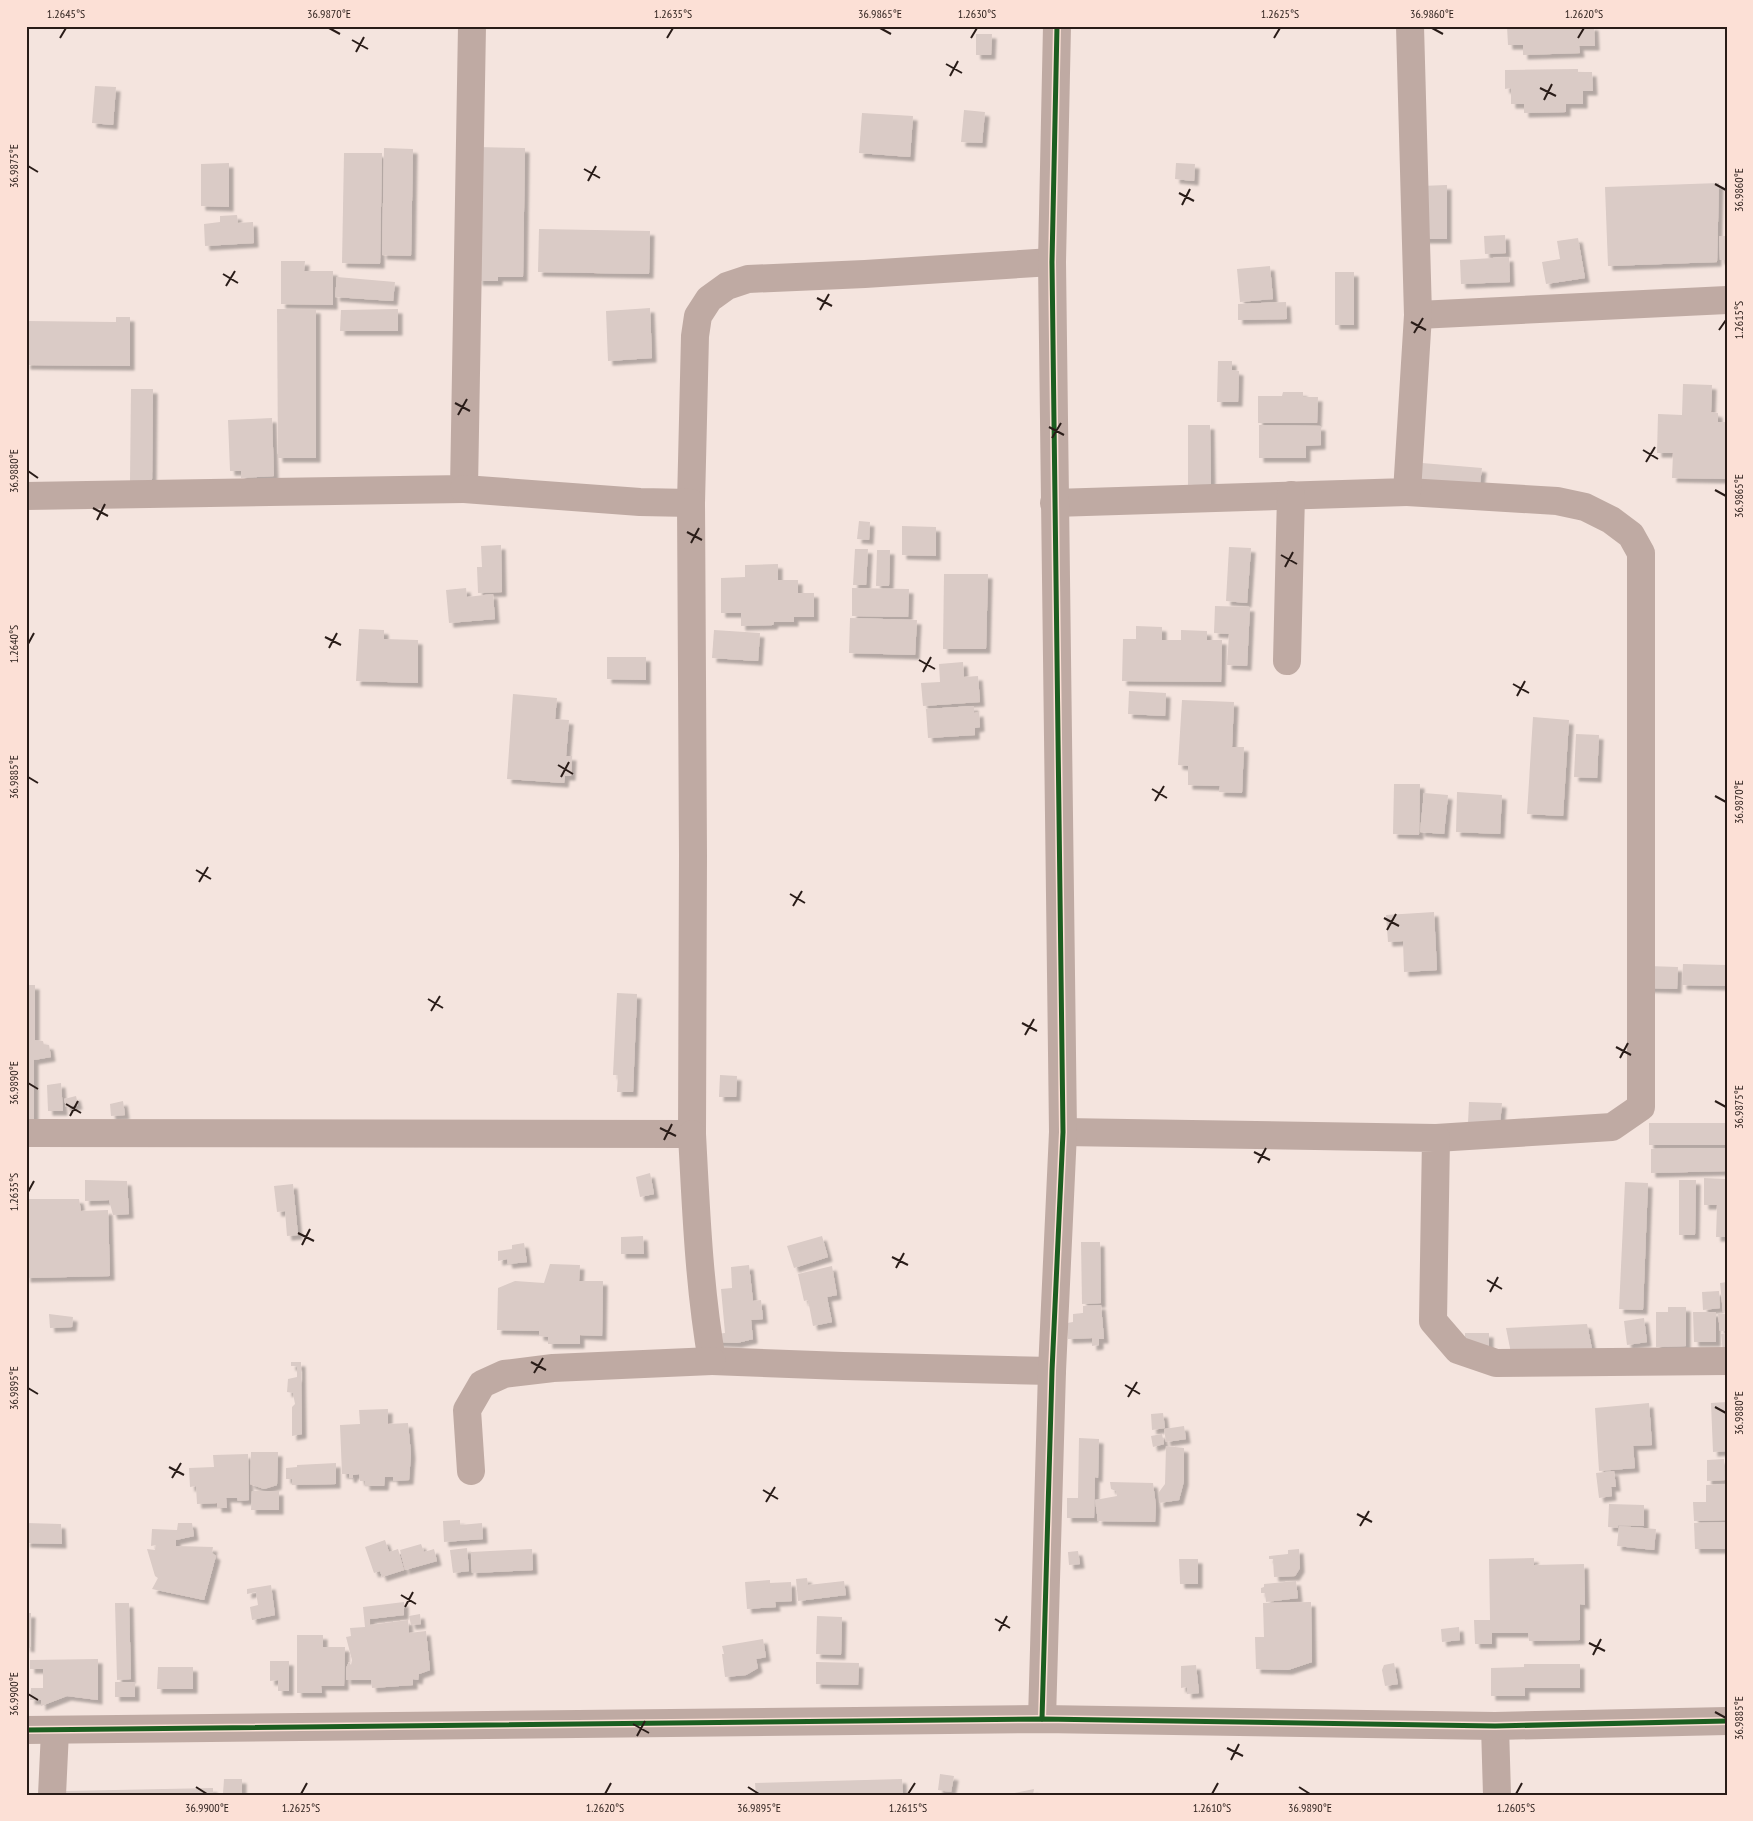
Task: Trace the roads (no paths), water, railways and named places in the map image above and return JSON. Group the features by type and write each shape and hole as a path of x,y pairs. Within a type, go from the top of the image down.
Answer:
{"street":[{"path":"464,489 472,26"},
{"path":"1042,1719 1052,1371 1063,1132 1052,262 1057,26"},
{"path":"1407,492 1418,314 1410,26"},
{"path":"712,1360 707,1334 696,1210 692,1134 691,503 695,336 698,316 709,299 728,286 748,279 865,274 1052,262"},
{"path":"1418,314 1727,300"},
{"path":"26,496 464,489 640,502 691,503"},
{"path":"1054,503 1407,492 1557,501 1585,507 1611,520 1631,536 1640,553 1641,1107 1612,1127 1436,1138 1063,1132"},
{"path":"1287,661 1291,495"},
{"path":"26,1133 692,1134"},
{"path":"1436,1138 1432,1321 1458,1350 1496,1363 1727,1361"},
{"path":"470,1471 467,1410 482,1384 504,1374 553,1368 712,1360 843,1366 1052,1371"},
{"path":"26,1730 1042,1719 1495,1726 1727,1721"},
{"path":"1495,1726 1497,1795"},
{"path":"52,1795 55,1731"}]}
